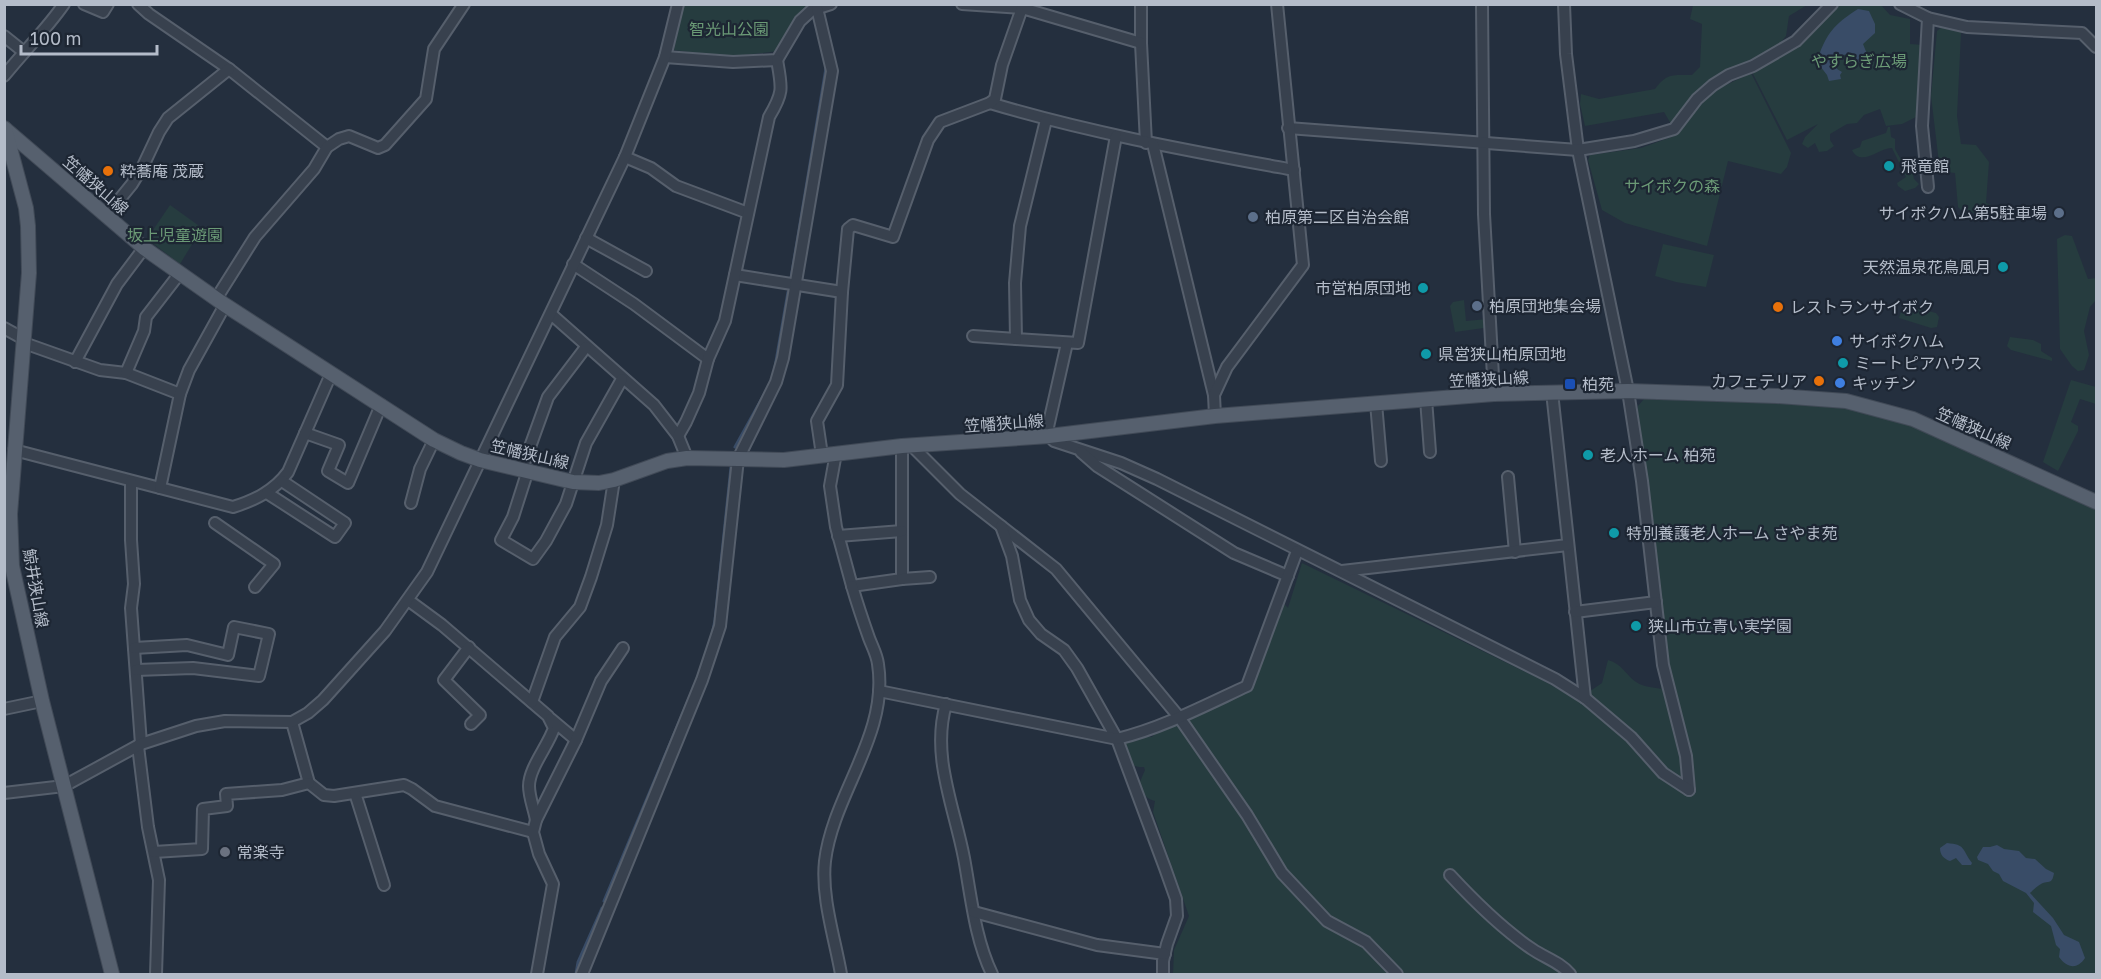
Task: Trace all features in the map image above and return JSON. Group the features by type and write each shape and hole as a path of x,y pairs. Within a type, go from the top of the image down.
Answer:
{"main road":[{"name":"笠幡狭山線","path":"5,129 144,248 221,302 435,440 480,460 573,482 599,483 614,480 667,461 687,458 776,460 907,446 1049,436 1215,416 1494,394 1628,391 1846,401 1929,426 2097,502"},
{"name":"鯨井狭山線","path":"5,129 28,226 29,273 7,515 12,566 42,701 112,975"}],"street":[{"path":"4,76 48,27 64,4"},
{"path":"84,4 103,12 108,4"},
{"path":"138,4 229,69 327,147"},
{"path":"160,488 180,394 189,370 255,237 314,169 327,147 339,139 350,136 378,147 389,141 426,99 434,49 464,4"},
{"path":"4,793 64,786 139,745 196,726 225,721 292,722 308,713 323,700 385,631 427,572 625,157 665,57 678,4"},
{"path":"678,436 699,393 708,359 724,321 769,117 780,100 782,88 777,60 800,21 815,9 831,4"},
{"path":"962,4 1022,6 1140,43"},
{"path":"1141,4 1140,43 1149,143 1214,395 1215,416"},
{"path":"1214,395 1231,360 1303,265 1276,4"},
{"path":"1482,4 1484,214 1494,394"},
{"path":"1067,343 1048,427 1049,436 1062,445 1121,463 1157,479 1555,679 1585,698 1631,737 1663,773 1689,790 1686,756 1663,664 1642,481 1628,391 1578,150 1566,54 1564,4"},
{"path":"1288,128 1578,150 1634,141 1674,129 1697,99 1713,85 1729,75 1753,66 1796,41 1832,4"},
{"path":"1900,4 1928,18 1974,28 2082,33 2097,47"},
{"path":"841,975 825,896 825,862 832,830 865,750 875,717 879,691 878,663 838,536 830,486 829,454 818,421 837,385 848,230 853,225 893,237 934,129 940,122 990,104 995,99 1002,65 1022,6"},
{"path":"582,975 702,680 720,626 739,453 776,382 796,285 832,71 815,9"},
{"path":"1928,18 1922,126 1928,187"},
{"path":"4,36 24,52"},
{"path":"665,57 734,62 777,60"},
{"path":"106,216 132,184 168,118 229,69"},
{"path":"990,104 1116,136 1294,170"},
{"path":"1016,339 1015,283 1020,226 1046,120"},
{"path":"973,336 1078,343 1116,136"},
{"path":"625,157 651,168 676,186 748,213"},
{"path":"586,238 646,271"},
{"path":"75,362 117,284 144,248"},
{"path":"573,264 634,304 708,359"},
{"path":"126,373 144,331 146,317 180,273"},
{"path":"735,275 842,292"},
{"path":"550,314 654,405 678,436 687,458"},
{"path":"4,328 24,341 75,362 104,371 126,373 180,394"},
{"path":"586,347 548,397 513,517 501,540 533,559 546,541 566,504 586,443 622,379"},
{"path":"11,453 233,507 257,499 282,481 331,374"},
{"path":"1552,392 1585,698"},
{"path":"1426,399 1430,452"},
{"path":"1376,403 1381,460"},
{"path":"305,433 339,446 328,471 348,483 381,405"},
{"path":"411,503 420,469 435,440"},
{"path":"907,446 960,494 1056,569 1179,717 1247,815 1282,873 1327,921 1366,942 1397,975"},
{"path":"902,579 902,531 907,446"},
{"path":"1079,450 1106,472 1234,553 1288,576"},
{"path":"1508,477 1515,552"},
{"path":"531,702 555,637 580,607 591,578 607,525 614,480"},
{"path":"130,481 134,584 131,608 139,745 148,827 159,880 156,975"},
{"path":"267,493 335,537 345,522 282,481"},
{"path":"215,523 274,564 255,587"},
{"path":"1001,526 1012,556 1020,600 1029,620 1041,634 1064,650 1077,668 1116,739 1166,868 1176,899 1177,916 1165,954 1162,975"},
{"path":"838,536 902,531"},
{"path":"1342,571 1568,545"},
{"path":"879,691 1116,739 1179,717 1247,686 1297,551"},
{"path":"852,586 930,577"},
{"path":"408,600 469,647 576,740"},
{"path":"1575,612 1656,602"},
{"path":"134,648 187,645 228,655 234,627 269,634 259,676 193,668 136,670"},
{"path":"469,647 444,680 480,715 471,724"},
{"path":"537,975 553,884 538,854 532,832 601,681 623,648"},
{"path":"4,710 42,701"},
{"path":"946,704 940,730 942,759 974,912 993,975"},
{"path":"536,820 529,788 531,777 554,728 548,716"},
{"path":"292,722 309,783 324,795 334,796 404,785 435,806 532,832"},
{"path":"154,852 202,849 203,809 226,806 226,794 282,790 309,783"},
{"path":"355,793 384,885"},
{"path":"1450,875 1487,914 1532,950 1563,966 1570,975"},
{"path":"974,912 1097,945 1165,954"}],"green space":[{"name":"智光山公園","path":"683,5 817,5 805,8 779,51 725,57 674,50"},
{"path":"1693,5 1807,5 1789,16 1786,36 1778,46 1723,73 1671,124 1664,112 1585,126 1580,104 1581,94 1599,99 1655,89 1667,78 1675,75 1692,75 1700,67 1702,24 1690,19"},
{"name":"やすらぎ広場","path":"1842,5 1881,5 1890,15 1910,19 1910,44 1924,45 1918,116 1902,124 1886,126 1880,109 1864,115 1857,123 1847,124 1830,134 1830,140 1834,146 1827,151 1819,152 1815,143 1808,148 1802,144 1805,137 1818,124 1787,140 1752,72 1800,45 1835,8"},
{"path":"1944,25 1959,29 1961,33 1957,116 1961,144 1976,145 1989,162 1986,203 2009,212 2007,218 1962,211 1958,207 1955,173 1940,171 1931,96 1937,31"},
{"name":"サイボクの森","path":"1751,73 1791,153 1787,167 1781,174 1728,161 1707,246 1625,223 1602,210 1588,160 1590,155 1641,148 1674,136 1708,97 1722,87"},
{"path":"1890,127 1891,137 1895,139 1895,149 1900,158 1910,160 1914,179 1919,184 1915,188 1905,191 1898,186 1897,183 1906,177 1892,148 1865,157 1856,155 1852,150 1860,147 1862,141 1886,133"},
{"name":"坂上児童遊園","path":"170,205 202,228 180,264 147,239"},
{"path":"2065,235 2072,236 2088,279 2096,278 2096,300 2090,307 2084,331 2089,355 2084,370 2078,371 2060,349 2057,239"},
{"path":"1663,244 1714,255 1706,287 1655,276"},
{"path":"1464,300 1466,321 1487,319 1484,328 1455,332 1450,306 1453,302"},
{"path":"1903,305 1936,313 1939,317 1937,327 1931,328 1899,318"},
{"path":"2010,337 2033,340 2041,344 2041,351 2052,358 2052,361 2011,350 2007,346"},
{"path":"2071,380 2096,387 2096,404 2080,399 2071,422 2078,426 2078,431 2058,471 2043,462"},
{"path":"1644,399 1814,404 1865,410 1904,422 2084,501 2096,510 2096,974 1173,974 1174,950 1189,916 1153,812 1155,801 1145,795 1139,784 1145,770 1144,767 1133,765 1128,760 1124,748 1127,740 1137,736 1152,737 1161,727 1177,726 1184,719 1248,689 1255,681 1255,674 1280,604 1288,608 1302,563 1544,681 1577,700 1602,683 1608,660 1617,664 1639,684 1661,689 1637,422 1638,406"}],"water":[{"path":"1858,9 1869,11 1875,24 1875,33 1863,44 1867,54 1866,60 1859,63 1852,53 1842,56 1837,65 1837,69 1842,72 1841,79 1829,81 1817,62 1820,53 1831,31"},
{"path":"1947,843 1962,848 1972,863 1971,865 1962,865 1956,858 1950,861 1944,858 1940,848"},
{"path":"1997,845 2004,849 2019,851 2026,858 2035,859 2054,873 2051,881 2039,885 2030,893 2053,918 2064,935 2079,942 2085,958 2082,962 2075,966 2065,963 2059,957 2060,949 2056,945 2051,926 2033,912 2034,903 2026,893 2003,881 1988,864 1978,860 1977,857 1983,847"}],"waterway":[{"path":"791,278 826,68"},
{"path":"775,367 788,292"},
{"path":"735,447 766,391"},
{"path":"712,635 731,467"},
{"path":"604,901 695,684"},
{"path":"576,974 578,962 602,908"}],"place":[{"name":"飛竜館","path":"1889,166"},
{"name":"粋蕎庵 茂蔵","path":"108,171"},
{"name":"サイボクハム第5駐車場","path":"2059,213"},
{"name":"柏原第二区自治会館","path":"1253,217"},
{"name":"天然温泉花鳥風月","path":"2003,267"},
{"name":"市営柏原団地","path":"1423,288"},
{"name":"柏原団地集会場","path":"1477,306"},
{"name":"レストランサイボク","path":"1778,307"},
{"name":"サイボクハム","path":"1837,341"},
{"name":"県営狭山柏原団地","path":"1426,354"},
{"name":"ミートピアハウス","path":"1843,363"},
{"name":"カフェテリア","path":"1819,381"},
{"name":"キッチン","path":"1840,383"},
{"name":"柏苑","path":"1570,384"},
{"name":"老人ホーム 柏苑","path":"1588,455"},
{"name":"特別養護老人ホーム さやま苑","path":"1614,533"},
{"name":"狭山市立青い実学園","path":"1636,626"},
{"name":"常楽寺","path":"225,852"}]}
